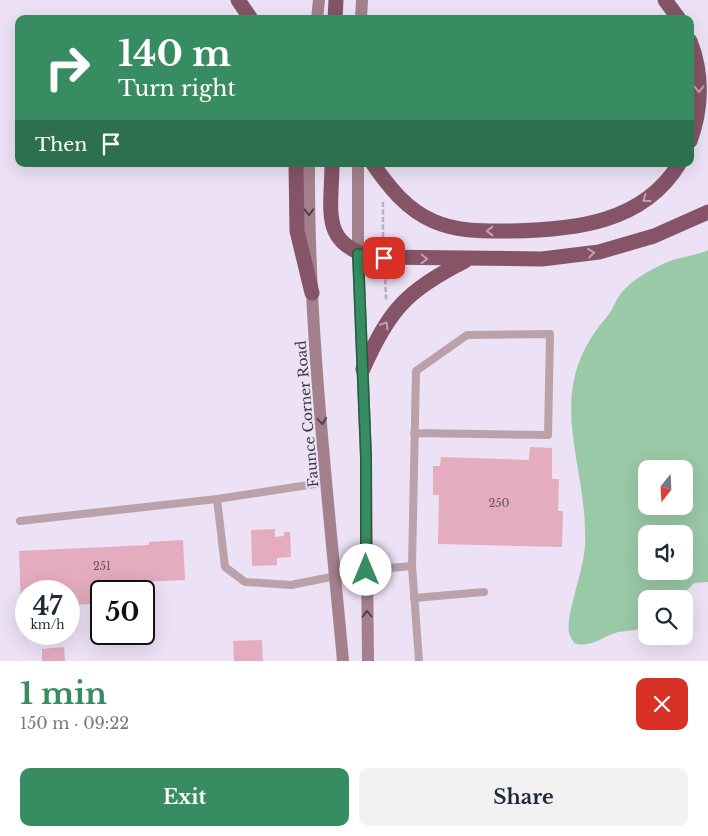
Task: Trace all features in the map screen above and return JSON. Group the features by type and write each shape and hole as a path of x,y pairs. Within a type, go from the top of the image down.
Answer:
{"highway":[{"path":"238,0 248,15"},
{"path":"335,15 336,0"},
{"path":"665,0 676,15"},
{"path":"694,56 699,75 699,92 694,130"},
{"path":"296,167 297,231 312,293"},
{"path":"332,167 332,221 335,234 344,246 358,254 384,258 542,259 600,252 654,236 708,212"},
{"path":"375,167 392,190 420,214 446,226 474,231 558,229 598,222 626,212 650,196 664,184 677,167"},
{"path":"363,369 384,325 402,302 425,283 468,260"}],"main road":[{"path":"317,15 319,0"},
{"path":"361,15 362,0"},
{"name":"Faunce Corner Road","path":"309,167 312,293 343,661"},
{"path":"358,167 358,254 366,457 368,661"},
{"path":"336,576 366,570"}],"lane":[{"path":"414,433 548,435 550,334 467,335 416,371 414,433 412,566 419,661"},
{"path":"20,521 217,499 328,482"},
{"path":"217,499 225,567 245,582 291,584 336,576"},
{"path":"366,570 412,566"},
{"path":"414,598 484,592"}],"path":[{"path":"383,198 383,239"},
{"path":"385,272 387,305"}],"green space":[{"path":"708,250 708,582 694,583 687,590 638,590 638,629 619,632 592,643 574,643 569,633 570,616 585,544 584,513 572,428 571,401 575,374 586,347 619,296 627,287 643,274 666,262"}],"building":[{"path":"530,447 552,448 552,479 559,479 558,511 563,511 562,547 438,544 439,495 433,495 433,466 440,466 441,457 529,460"},
{"path":"275,529 275,537 284,536 284,532 290,532 291,557 277,558 277,565 252,566 251,530"},
{"path":"183,540 185,580 90,580 90,604 80,605 80,580 20,580 19,551 149,545 149,542"},
{"path":"262,640 263,661 234,661 233,641"},
{"path":"64,647 65,661 42,661 42,649"}],"route":[{"path":"366,570 366,457 358,254 384,258"}]}
